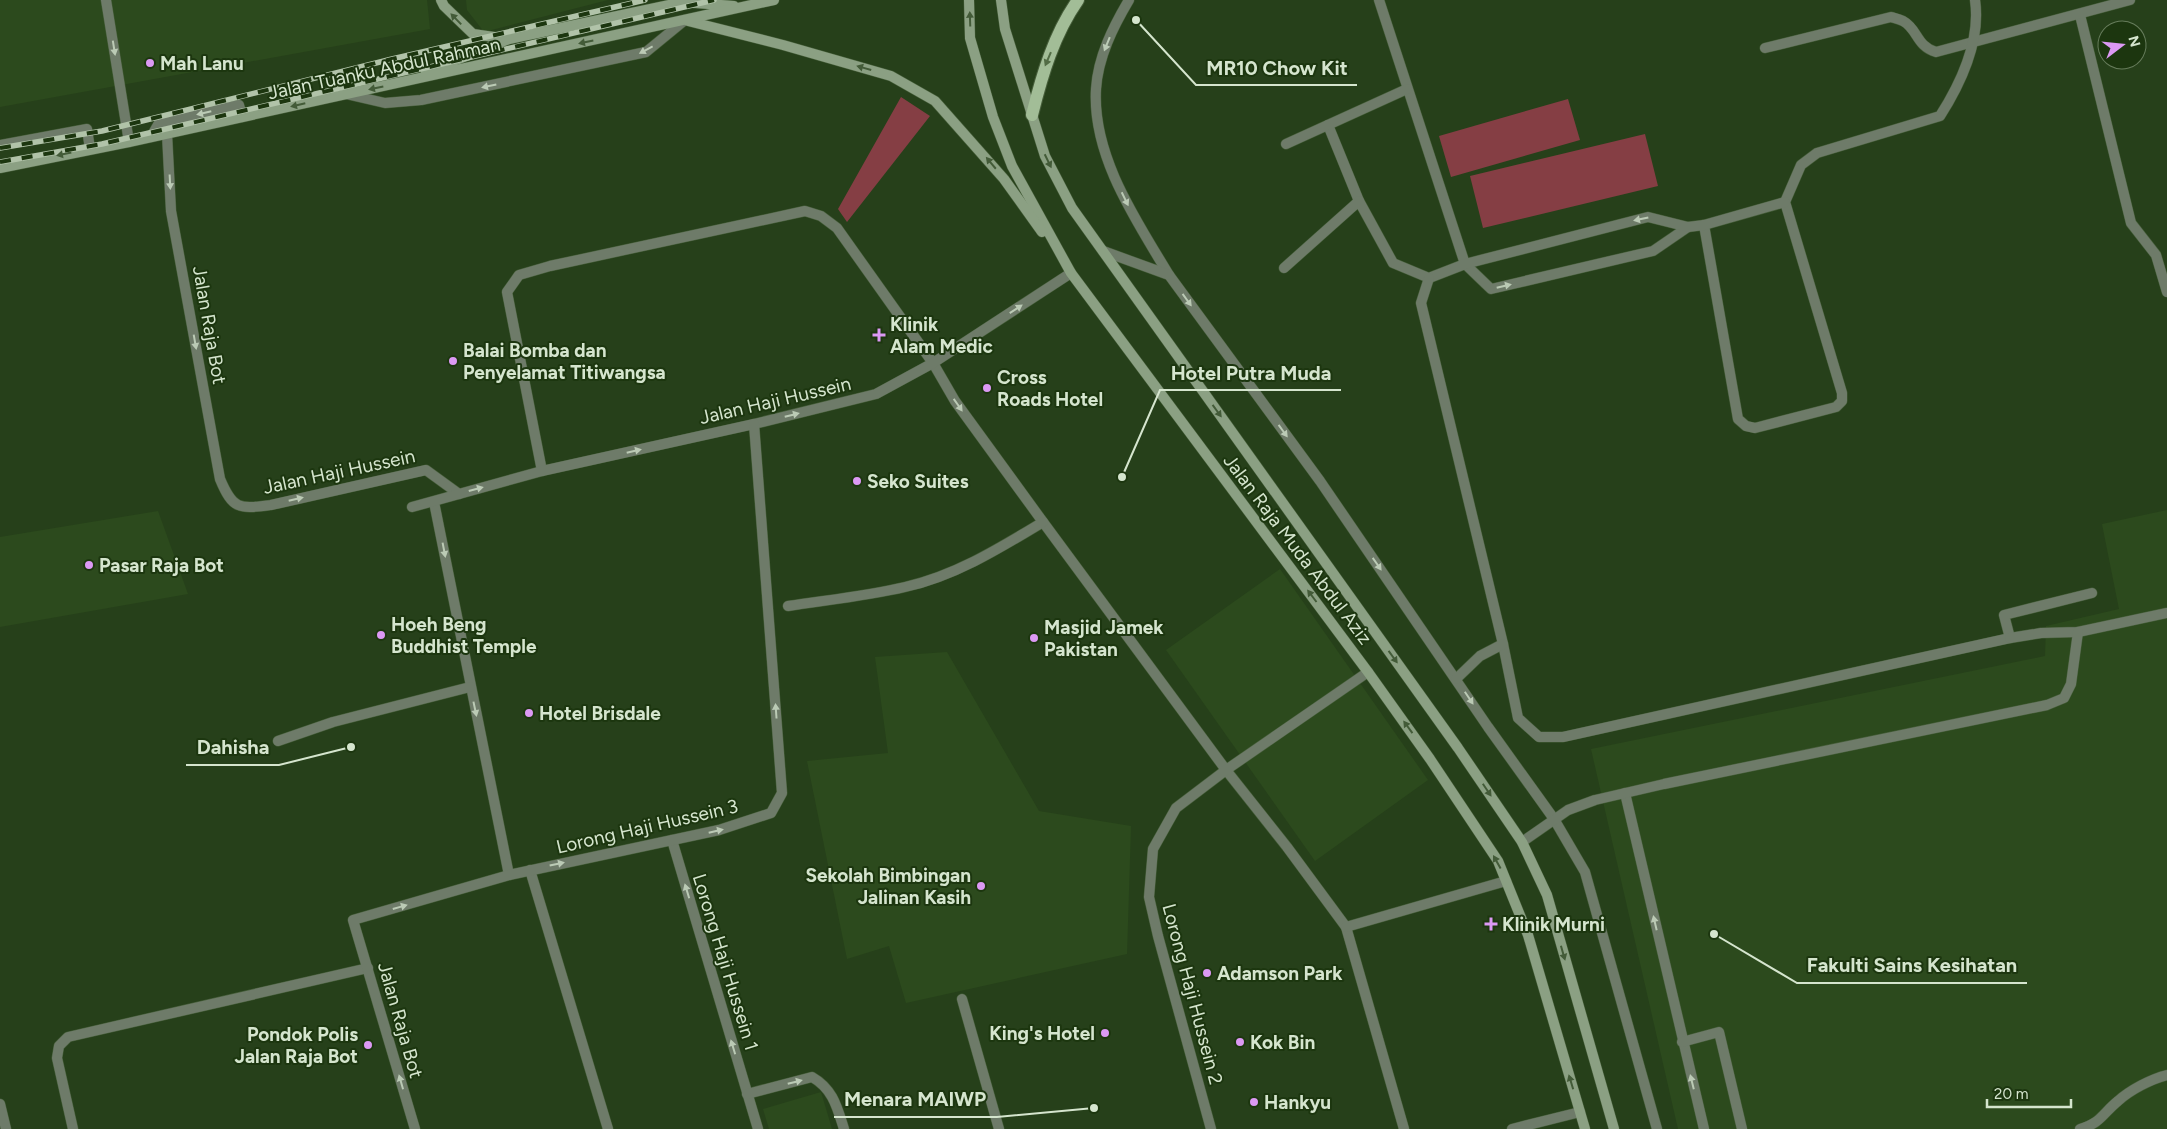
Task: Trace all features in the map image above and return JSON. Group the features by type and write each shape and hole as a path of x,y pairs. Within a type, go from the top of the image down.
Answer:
{"main road":[{"path":"441,0 444,6 473,34 509,39"},
{"name":"Jalan Tuanku Abdul Rahman","path":"0,168 167,134 774,0"},
{"name":"Jalan Raja Muda Abdul Aziz","path":"969,0 970,38 993,117 1012,166 1071,274 1368,672 1430,759 1498,861 1528,935 1585,1129"},
{"name":"Jalan Raja Muda Abdul Aziz","path":"1001,0 1005,29 1045,156 1072,208 1458,748 1522,842 1547,894 1614,1129"},
{"path":"1032,115 1042,73 1059,34 1078,0"},
{"path":"395,84 509,39 683,2 744,7"},
{"path":"685,20 783,45 891,76 935,101 1004,179 1071,274"}],"street":[{"path":"106,0 129,142"},
{"path":"1129,0 1116,22 1102,58 1096,89 1097,124 1125,202 1169,275 1320,481 1554,819 1585,872 1657,1129"},
{"path":"1379,0 1465,264 1491,289 1653,251 1688,227"},
{"path":"1704,225 1738,420 1746,426 1755,428 1836,407 1842,401 1842,393 1785,202 1801,165 1817,153 1940,116 1956,91 1974,40 1975,0"},
{"path":"1765,48 1891,17 1903,21 1912,29 1926,49 1936,52 1974,40 2080,15 2130,0"},
{"path":"2080,15 2132,223 2156,254 2167,292"},
{"path":"346,94 385,104 421,100 646,52 685,20"},
{"path":"1286,144 1407,89"},
{"path":"151,137 159,123 238,105 242,117"},
{"path":"1328,125 1359,201 1393,264 1429,278 1465,264 1648,217 1688,227 1704,225 1785,202"},
{"path":"0,145 87,129 90,149"},
{"name":"Jalan Raja Bot","path":"167,134 171,211 220,479 228,497 235,504 248,508"},
{"path":"1284,268 1359,201"},
{"path":"542,471 507,292 519,275 550,266 805,211 821,216 837,228 933,363 955,401 1043,522 1226,770 1287,847 1346,927 1404,1129"},
{"path":"1103,251 1169,275"},
{"name":"Jalan Haji Hussein","path":"412,507 542,471 754,424 876,394 933,363 1071,274"},
{"path":"1429,278 1421,303 1503,644 1518,718 1539,737 1563,737 2010,638 2041,633 2078,632 2167,612"},
{"name":"Lorong Haji Hussein 3","path":"353,920 508,875 719,830 771,813 782,792 754,424"},
{"name":"Jalan Haji Hussein","path":"248,508 271,505 426,470 459,494"},
{"path":"434,502 508,875"},
{"path":"788,606 914,585 949,573 995,551 1043,522"},
{"path":"2010,638 2004,615 2092,593"},
{"path":"1522,842 1568,810 1595,800 2047,705 2064,698 2071,684 2078,632"},
{"path":"1456,679 1480,656 1503,644"},
{"name":"Lorong Haji Hussein 2","path":"1211,1129 1149,897 1153,848 1176,808 1226,770 1368,672"},
{"path":"278,741 333,722 470,687"},
{"path":"1625,793 1682,1042 1704,1129"},
{"name":"Lorong Haji Hussein 1","path":"672,840 758,1129"},
{"path":"530,870 608,1129"},
{"path":"1346,927 1506,881"},
{"name":"Jalan Raja Bot","path":"353,920 415,1129"},
{"path":"73,1129 57,1058 58,1046 68,1036 368,968"},
{"path":"962,999 999,1129"},
{"path":"1682,1042 1719,1032 1742,1129"},
{"path":"2080,1129 2094,1125 2118,1100 2158,1077 2167,1075"},
{"path":"747,1094 812,1078 828,1088 833,1096 844,1129"},
{"path":"0,1104 6,1129"},
{"path":"1512,1129 1580,1112"}],"shaded area":[{"path":"0,0 427,0 430,29 0,107"},
{"path":"466,0 608,0 484,32 467,10"},
{"path":"901,97 930,116 847,222 838,209"},
{"path":"1568,99 1580,140 1451,177 1439,136"},
{"path":"1645,134 1658,186 1483,228 1470,176"},
{"path":"2167,510 2167,1129 1678,1129 1591,749 2045,656 2046,626 2119,609 2102,524"},
{"name":"Pasar Raja Bot","path":"158,511 188,594 0,627 0,537"},
{"path":"1280,569 1428,780 1315,861 1166,650"},
{"name":"Sekolah Bimbingan Jalinan Kasih","path":"947,652 1039,811 1131,826 1127,954 906,1003 889,946 847,959 807,761 888,753 875,657"},
{"path":"821,1092 832,1129 769,1129 763,1109"}],"railway":[{"path":"0,148 102,131 392,59 645,0"},
{"path":"0,162 102,144 714,0"}],"place":[{"name":"MR10 Chow Kit","path":"1136,20"},
{"name":"Mah Lanu","path":"150,63"},
{"name":"Klinik Alam Medic","path":"879,335"},
{"name":"Balai Bomba dan Penyelamat Titiwangsa","path":"453,361"},
{"name":"Cross Roads Hotel","path":"987,388"},
{"name":"Hotel Putra Muda","path":"1122,477"},
{"name":"Seko Suites","path":"857,481"},
{"name":"Pasar Raja Bot","path":"89,565"},
{"name":"Hoeh Beng Buddhist Temple","path":"381,635"},
{"name":"Masjid Jamek Pakistan","path":"1034,638"},
{"name":"Hotel Brisdale","path":"529,713"},
{"name":"Dahisha","path":"351,747"},
{"name":"Sekolah Bimbingan Jalinan Kasih","path":"981,886"},
{"name":"Klinik Murni","path":"1491,924"},
{"name":"Fakulti Sains Kesihatan","path":"1714,934"},
{"name":"Adamson Park","path":"1207,973"},
{"name":"King's Hotel","path":"1105,1033"},
{"name":"Kok Bin","path":"1240,1042"},
{"name":"Pondok Polis Jalan Raja Bot","path":"368,1045"},
{"name":"Hankyu","path":"1254,1102"},
{"name":"Menara MAIWP","path":"1094,1108"}]}
